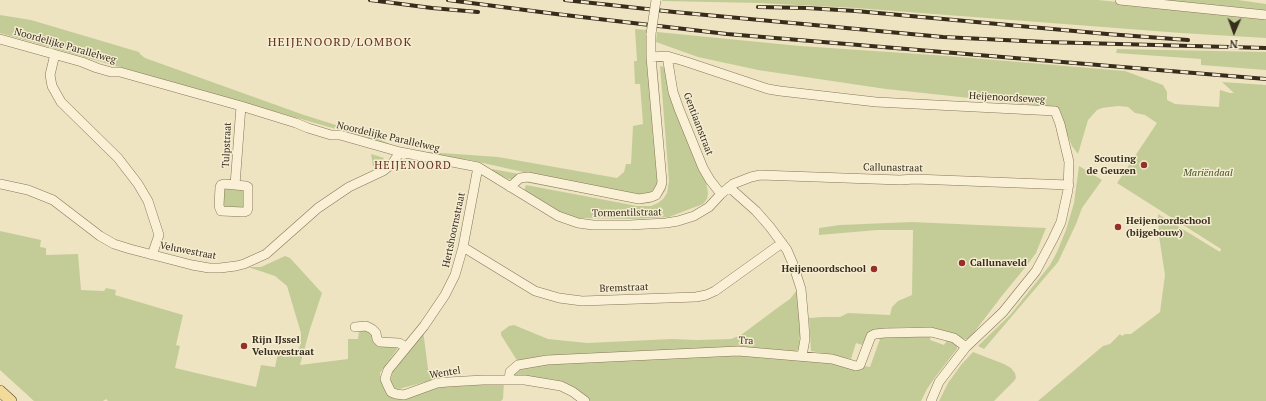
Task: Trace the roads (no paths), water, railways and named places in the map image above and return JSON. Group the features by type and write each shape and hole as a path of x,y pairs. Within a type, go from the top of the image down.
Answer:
{"main road":[{"path":"0,391 11,401"}],"street":[{"path":"510,187 520,178 528,177 639,199 651,197 656,194 662,182 651,57 651,34 656,0"},
{"path":"1120,0 1266,15"},
{"name":"Noordelijke Parallelweg","path":"0,39 82,62 111,72 120,72 241,106 331,135 340,135 400,152 478,168 510,187"},
{"path":"54,54 50,75 52,86 60,102 118,158 138,184 148,202 159,235 152,255"},
{"name":"Heijenoordseweg","path":"651,57 668,56 768,89 780,91 876,102 1055,111 1070,162 1069,185 1061,222 1036,271 1003,312 966,347 939,382 931,401"},
{"name":"Gentiaanstraat","path":"668,56 674,92 679,109 703,168 721,194"},
{"name":"Tulpstraat","path":"235,185 241,106"},
{"name":"Veluwestraat","path":"0,184 28,190 53,200 100,236 114,244 152,255 209,268 236,266 266,254 335,195 364,179 383,171 392,164 400,152"},
{"name":"Hertshoornstraat","path":"431,315 445,295 455,275 463,247 478,168"},
{"name":"Callunastraat","path":"721,194 730,186 745,179 760,175 1069,185"},
{"path":"730,186 756,211 782,243 793,264 800,289 805,329 802,356"},
{"name":"Tormentilstraat","path":"510,187 559,217 578,223 593,225 666,223 678,221 694,216 709,207 721,194"},
{"name":"Bremstraat","path":"463,247 535,290 559,298 582,301 706,295 715,291 782,243"},
{"name":"Wentel","path":"431,315 424,326 388,370 386,380 391,392 404,395 448,382 526,380 561,386 573,392 585,401"},
{"path":"355,327 366,326 376,333 380,342 399,343 406,347"},
{"name":"Tra","path":"509,380 510,372 518,365 547,360 738,351 832,359 856,366 860,364 871,336 875,334 898,332 931,332 954,338 966,347"}],"railway":[{"path":"370,0 478,12"},
{"path":"448,0 727,34 1266,79"},
{"path":"565,0 674,12 943,37 1045,42 1266,48"},
{"path":"758,7 856,11 1188,40"}],"place":[{"name":"Scouting de Geuzen","path":"1144,165"},
{"name":"Heijenoordschool (bijgebouw)","path":"1118,227"},
{"name":"Callunaveld","path":"962,263"},
{"name":"Heijenoordschool","path":"874,269"},
{"name":"Rijn IJssel Veluwestraat","path":"244,346"}],"district":[{"name":"HEIJENOORD/LOMBOK","path":"340,43"},
{"name":"HEIJENOORD","path":"413,166"}],"park label":[{"name":"Mariëndaal","path":"1208,173"}]}
